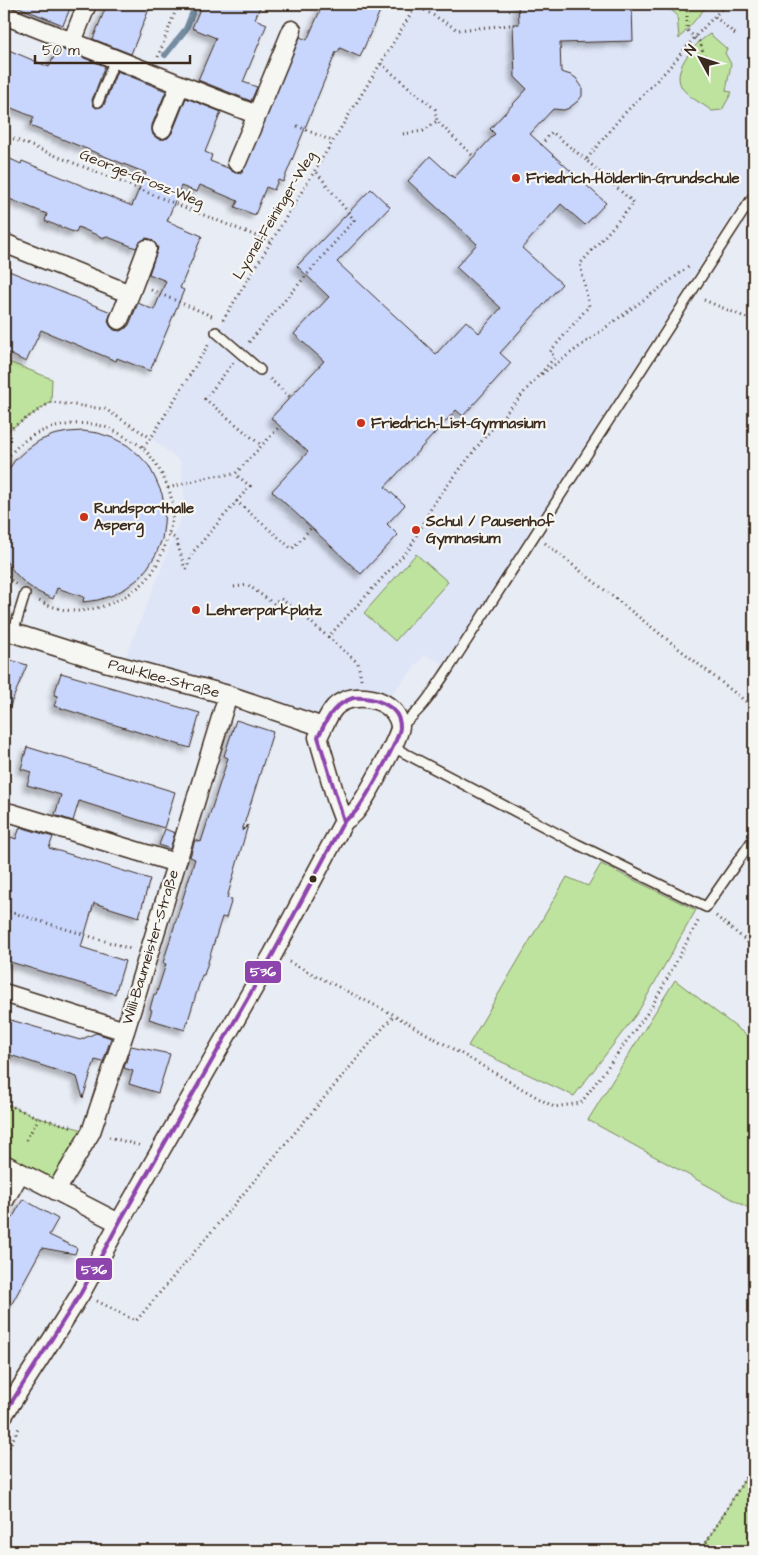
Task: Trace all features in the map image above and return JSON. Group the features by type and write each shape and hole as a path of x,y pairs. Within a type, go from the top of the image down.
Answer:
{"street":[{"path":"72,42 87,4"},
{"path":"4,15 256,116"},
{"path":"238,162 292,30"},
{"path":"162,129 180,85"},
{"path":"4,243 132,289"},
{"path":"119,320 147,250"},
{"name":"Paul-Klee-Straße","path":"9,632 121,666 228,695 323,727"},
{"name":"Willi-Baumeister-Straße","path":"56,1191 91,1132 125,1031 228,695"},
{"path":"4,1414 80,1293 118,1223 273,954 344,821 355,812 393,747 400,726 393,711 372,698 360,697 346,700 335,708 318,737 344,821"},
{"path":"10,813 176,863"},
{"path":"4,993 125,1031"},
{"path":"4,1164 118,1223"},
{"path":"4,1201 20,1173"}],"lane":[{"path":"98,102 115,59"},
{"path":"400,726 412,718 426,703 754,195"},
{"path":"216,332 260,370"},
{"path":"9,632 25,594"},
{"path":"393,747 577,844 706,907 754,838"}],"path":[{"path":"152,74 178,4"},
{"path":"417,4 458,30 519,24"},
{"name":"Lyonel-Feininger-Weg","path":"143,447 151,438 417,4"},
{"path":"586,160 621,117 668,70 694,37 726,4"},
{"path":"687,6 687,30 700,42 711,76"},
{"path":"715,17 735,34"},
{"path":"381,64 434,109 437,121 474,157"},
{"path":"403,134 423,131 437,121"},
{"path":"297,126 332,141"},
{"path":"328,637 410,548 434,503 484,438 555,357 550,352 589,306 580,264 634,203 552,132 541,145"},
{"name":"George-Grosz-Weg","path":"4,134 271,242"},
{"path":"260,445 205,399 240,353 354,220 315,170"},
{"path":"536,379 705,255 720,248"},
{"path":"132,289 223,321"},
{"path":"689,294 754,321"},
{"path":"260,370 290,397"},
{"path":"4,433 51,402 105,410 151,438"},
{"path":"4,462 11,451 31,435 57,426 83,423 110,428 143,447 162,473 173,510 169,534 160,558 148,578 129,594 111,603 97,608 76,611 59,608 25,594 4,573"},
{"path":"168,488 205,478 235,474 260,445 280,426"},
{"path":"4,445 11,451"},
{"path":"169,534 176,539 186,569 193,552 250,486 235,474"},
{"path":"236,501 292,550 311,528"},
{"path":"535,535 754,708"},
{"path":"234,587 248,585 274,604 281,599 297,610 358,663 363,689 360,697"},
{"path":"273,954 394,1015 554,1107 581,1103 650,1008 706,907 754,946"},
{"path":"4,910 149,954"},
{"path":"80,1293 136,1321 394,1015"},
{"path":"26,1140 39,1118"},
{"path":"701,1551 754,1464"}],"shaded area":[{"path":"417,4 754,4 754,181 445,664 425,655 383,704 335,708 315,718 124,661 185,506 181,462 151,438"}],"green space":[{"path":"664,4 707,4 707,6 679,39 677,15"},
{"path":"710,34 727,49 725,53 731,64 726,91 732,92 722,110 712,111 687,94 681,86 679,79 680,71 687,56 698,43"},
{"path":"4,360 52,379 51,402 4,433"},
{"path":"416,554 448,582 395,641 364,613"},
{"path":"601,864 696,910 638,1012 574,1096 468,1046 567,877 588,886"},
{"path":"675,980 754,1041 754,1211 588,1120"},
{"path":"4,1103 39,1118 91,1132 56,1191 4,1164"},
{"path":"754,1464 754,1551 701,1551"}],"building":[{"path":"11,4 72,4 63,25"},
{"path":"107,4 151,4 131,54 93,39"},
{"path":"202,4 261,4 255,19 267,24 243,82 257,87 251,101 198,80 216,38 192,28"},
{"path":"323,4 383,4 360,57 340,48 336,52 283,182 278,180 274,190 266,187 255,215 235,207 238,201 200,185 197,192 181,186 167,221 202,236 180,288 184,290 150,371 117,358 116,361 41,330 26,362 4,351 4,269 111,312 108,321 110,326 114,330 120,331 129,325 138,303 154,310 166,281 149,274 158,248 151,239 146,238 141,241 136,248 78,227 76,233 45,221 47,214 7,198 10,191 4,189 4,156 21,164 22,161 132,206 146,173 30,126 34,117 4,105 4,48 49,67 58,48 105,66 92,100 96,108 104,105 117,71 166,91 152,125 153,135 158,139 168,138 172,133 186,98 221,112 205,152 212,155 210,161 233,172 242,173 300,37 307,40"},
{"path":"518,4 575,4 575,7 632,6 633,41 560,43 561,72 576,78 582,87 582,96 569,108 564,110 553,109 530,134 606,203 585,225 561,204 522,248 562,284 500,353 511,363 463,416 456,410 385,487 405,505 387,524 398,535 361,574 272,491 308,452 271,418 324,361 294,334 329,297 297,266 371,189 390,207 337,262 436,354 466,321 479,333 501,308 456,267 477,244 408,181 430,156 454,178 495,134 490,129 527,89 515,77 513,24 519,24"},
{"name":"Rundsporthalle Asperg","path":"83,431 113,438 127,445 139,455 149,466 156,480 162,494 165,509 162,539 156,554 138,579 113,595 83,602 84,597 57,588 53,599 38,592 26,584 6,561 4,556 4,477 15,460 39,441 53,435"},
{"path":"4,658 27,665 4,720"},
{"path":"61,673 200,713 190,748 54,706 58,696 54,695"},
{"path":"236,720 273,732 242,831 248,825 227,898 232,899 226,918 222,917 185,1030 149,1019 152,1010 150,1009 166,964 163,963 195,859 190,857 195,840 201,842 228,758 224,756"},
{"path":"27,747 175,792 164,828 79,801 73,821 55,815 61,795 27,785 31,772 21,769"},
{"path":"20,827 53,837 49,848 150,879 139,917 94,903 81,947 125,961 115,994 4,960 4,837 16,839"},
{"path":"165,829 175,833 170,849 159,845"},
{"path":"4,1018 80,1040 96,1033 111,1038 103,1062 95,1060 83,1098 77,1077 4,1053"},
{"path":"131,1046 170,1054 158,1093 129,1084 133,1071 124,1068"},
{"path":"23,1199 58,1219 49,1235 77,1248 75,1254 42,1248 4,1318 4,1233"}],"waterway":[{"path":"165,55 186,29 196,4"}],"transit line":[{"name":"536","path":"353,698 375,700 390,707 399,719 400,727 394,744 367,795 355,812 344,821 318,737 331,713 340,705 353,698"},
{"name":"536","path":"4,1414 81,1293 273,954 344,821"}],"place":[{"name":"Friedrich-Hölderlin-Grundschule","path":"516,178"},
{"name":"Friedrich-List-Gymnasium","path":"361,423"},
{"name":"Rundsporthalle Asperg","path":"84,517"},
{"name":"Schul / Pausenhof Gymnasium","path":"416,530"},
{"name":"Lehrerparkplatz","path":"196,610"}]}
